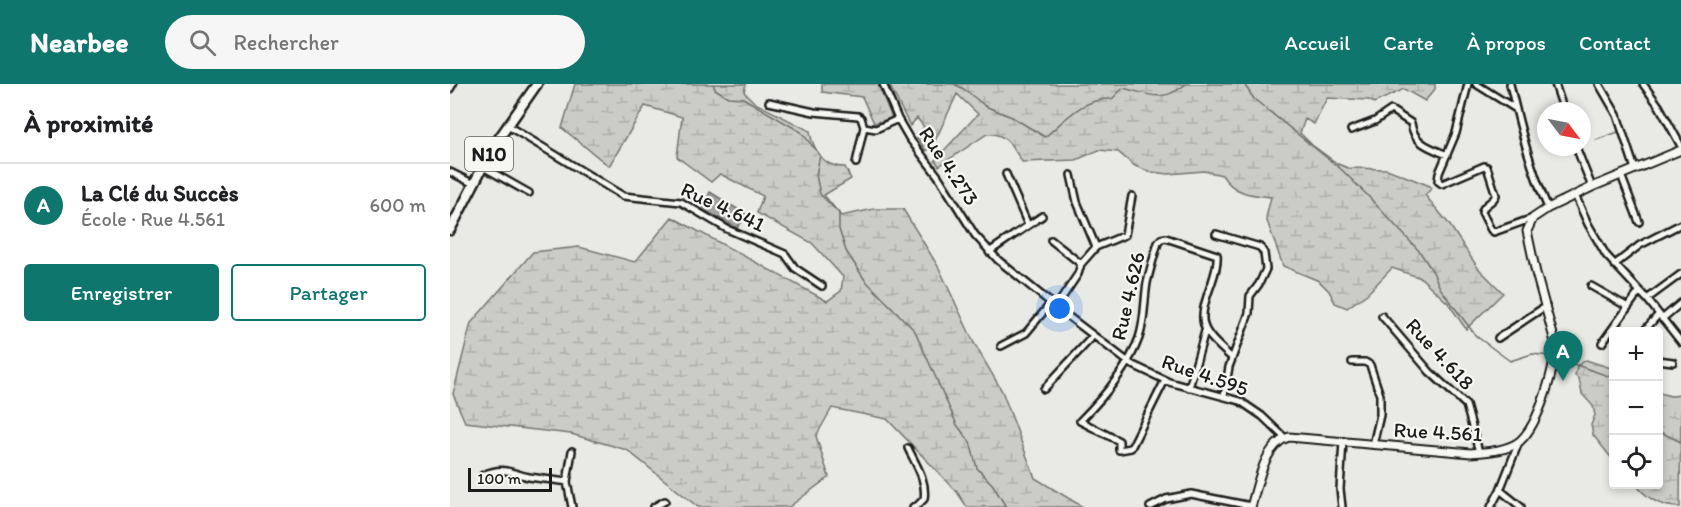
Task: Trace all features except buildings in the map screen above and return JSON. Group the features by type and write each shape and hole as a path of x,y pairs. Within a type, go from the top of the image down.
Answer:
{"highway":[{"name":"N10","path":"450,230 483,167 537,84"}],"main road":[{"path":"1520,441 1538,411 1553,368 1555,342 1527,231 1533,218 1575,195 1681,148"},
{"path":"1251,507 1265,461 1275,445 1285,438"},
{"name":"Rue 4.561","path":"1285,438 1343,441 1424,451 1479,452 1507,447 1520,441"}],"street":[{"path":"450,89 453,84"},
{"name":"Rue 4.273","path":"883,84 898,119 975,235 998,260"},
{"path":"1468,84 1458,128 1437,178 1442,184 1484,166 1487,167 1496,195 1482,212 1491,230 1494,232 1533,218"},
{"path":"1476,84 1516,109"},
{"path":"1510,84 1534,175 1548,208"},
{"path":"1555,84 1561,102"},
{"path":"1599,84 1617,115 1635,169"},
{"path":"1643,84 1659,106 1681,148"},
{"path":"769,102 814,112 861,118 864,127 856,163"},
{"path":"1351,130 1374,121 1391,110 1411,123 1413,135 1420,142 1447,154"},
{"path":"864,127 876,129 898,119"},
{"name":"Rue 4.641","path":"508,126 624,196 681,202 727,229 785,254 795,268 822,286"},
{"path":"1580,156 1592,187"},
{"path":"483,167 529,193"},
{"path":"450,172 474,184"},
{"path":"1006,174 1028,225"},
{"path":"1071,175 1077,202 1096,247"},
{"path":"1621,175 1639,222"},
{"path":"1575,195 1588,224 1614,265 1647,299 1680,340"},
{"path":"1000,346 1026,333 1053,305 1078,274 1081,264 1096,247 1125,235 1132,196"},
{"path":"989,252 1042,216"},
{"path":"1614,265 1640,245 1681,224"},
{"path":"1216,234 1263,249 1266,269 1250,296 1249,313 1232,358 1224,396"},
{"name":"Rue 4.626","path":"1165,381 1131,448 1119,450 1119,441 1080,421 1093,408 1128,361 1139,336 1148,283 1161,239 1166,238 1217,255 1217,264 1204,304 1205,331"},
{"path":"1051,240 1081,264"},
{"name":"Rue 4.595","path":"998,260 1128,361 1165,381 1234,398 1249,406 1285,438"},
{"path":"1647,299 1681,274"},
{"path":"1591,286 1628,307"},
{"path":"1602,344 1639,292"},
{"path":"1649,327 1681,303"},
{"path":"1498,338 1546,306"},
{"name":"Rue 4.618","path":"1382,316 1430,372 1466,405 1479,452"},
{"path":"1189,388 1205,331 1232,358"},
{"path":"1044,389 1093,336"},
{"path":"1663,361 1672,362"},
{"path":"1352,362 1365,362 1370,365 1380,395 1380,415 1373,445"},
{"path":"1342,507 1340,489 1343,441"},
{"path":"1491,507 1520,441"},
{"path":"908,448 925,487 924,499 913,507"},
{"path":"572,451 567,482 572,507"},
{"path":"483,475 491,471 509,470 528,476 567,482"},
{"path":"1500,490 1521,507"},
{"path":"1150,507 1166,499 1191,494 1251,507"},
{"path":"654,507 665,501"}],"green space":[{"path":"575,84 746,84 744,92 755,103 810,131 814,145 822,158 832,165 845,167 851,179 824,195 841,216 874,209 903,209 939,268 974,343 1002,391 1035,478 1083,507 967,507 957,492 887,419 832,408 816,436 829,477 789,507 698,507 627,450 571,434 465,422 453,394 471,323 533,252 579,247 635,262 672,217 827,301 841,291 843,277 812,243 757,213 763,196 720,174 711,182 677,157 682,117 645,106 609,166 562,128"},
{"path":"822,84 878,84 892,118 874,123 862,97 822,92"},
{"path":"889,84 1435,84 1435,89 1425,101 1404,89 1374,103 1369,100 1327,98 1314,124 1305,119 1300,133 1338,164 1348,168 1387,169 1430,186 1432,188 1425,195 1449,224 1478,268 1503,293 1466,329 1448,303 1421,278 1392,268 1367,294 1347,308 1335,303 1329,291 1319,281 1283,266 1266,218 1271,197 1238,190 1222,175 1204,171 1168,174 1151,172 1135,166 1118,152 1099,150 1076,160 1022,162 1004,138 993,134 987,134 939,166 935,160 978,114 957,94 934,143 926,151 917,138 924,127 917,118 910,126"},
{"path":"1586,360 1609,367 1609,455 1593,435 1591,425 1595,415 1593,406 1582,394 1579,379 1575,376 1577,366"},
{"path":"1663,394 1681,395 1680,507 1667,506 1640,489 1663,489"}],"shaded area":[{"path":"710,192 747,215 737,228 702,209"}],"waterway":[{"path":"713,84 715,89 728,97 743,98 801,132 820,155 816,175 820,194 839,213 839,229 846,251 865,280 915,331 957,425 970,442 977,468 993,485 1006,507"},
{"path":"954,84 985,106 1012,117 1045,137 1076,111 1093,102 1112,99 1123,88 1148,95 1162,96 1186,84"},
{"path":"1244,84 1254,99 1342,170 1420,252 1440,288 1476,336 1510,361 1532,354 1550,356"},
{"path":"1596,140 1621,131"},
{"path":"1559,359 1609,376"},
{"path":"1663,433 1681,442"}],"place":[{"name":"La Clé du Succès","path":"1563,381"}]}
